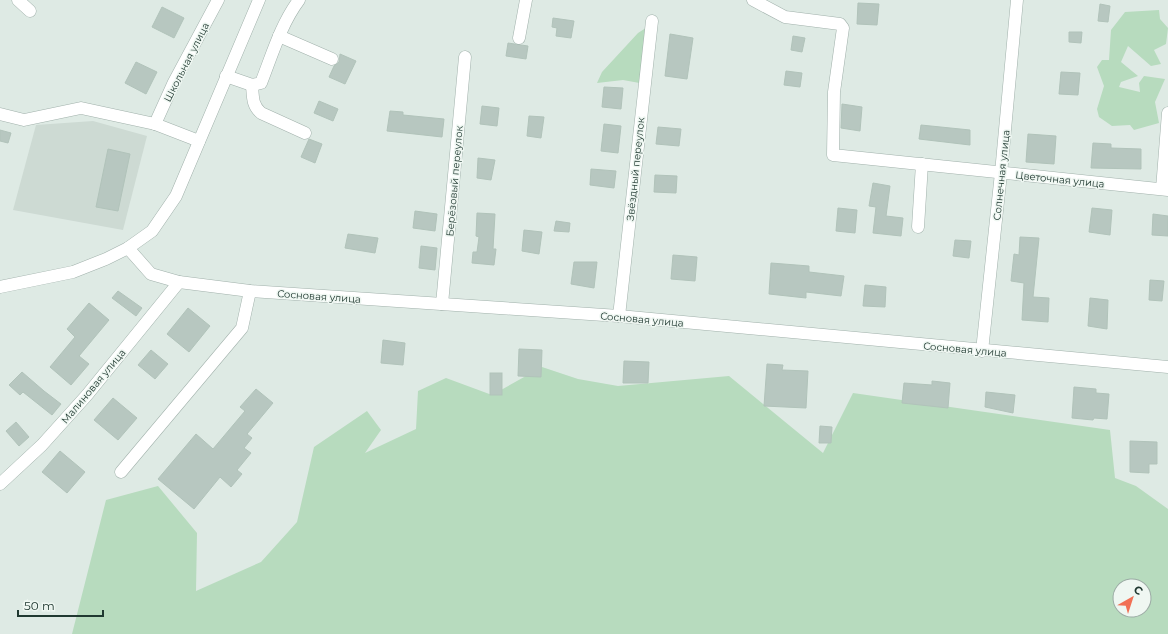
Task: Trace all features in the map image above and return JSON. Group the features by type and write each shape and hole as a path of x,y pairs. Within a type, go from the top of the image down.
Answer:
{"street":[{"path":"18,0 30,11"},
{"name":"Школьная улица","path":"155,124 174,82 218,0"},
{"path":"0,287 73,272 106,260 128,248 152,231 176,196 259,0"},
{"path":"226,76 252,85 261,83 280,36 292,10 299,0"},
{"path":"519,38 526,0"},
{"name":"Цветочная улица","path":"753,0 785,17 840,24 843,28 834,92 833,155 1165,189"},
{"name":"Солнечная улица","path":"982,351 1001,173 1017,0"},
{"name":"Звёздный переулок","path":"619,316 652,21"},
{"path":"280,36 332,59"},
{"name":"Берёзовый переулок","path":"442,304 465,57"},
{"path":"252,85 253,101 256,108 262,113 305,133"},
{"path":"0,114 24,120 80,108 155,124 199,141"},
{"path":"1165,189 1168,113"},
{"path":"918,227 922,164"},
{"name":"Сосновая улица","path":"128,248 151,274 179,282 250,291 619,316 982,351 1168,367"},
{"name":"Малиновая улица","path":"0,484 42,444 87,395 179,282"},
{"path":"121,472 242,328 250,291"}],"shaded area":[{"path":"93,121 147,136 123,230 13,210 36,125"}],"green space":[{"path":"1159,10 1160,19 1168,28 1166,44 1154,50 1161,64 1151,66 1128,46 1121,62 1138,76 1121,82 1119,87 1140,92 1139,83 1144,76 1165,79 1155,102 1159,123 1134,130 1130,125 1112,126 1099,117 1097,109 1104,86 1097,67 1102,60 1109,60 1111,30 1125,12"},
{"path":"649,26 645,84 623,80 597,83 602,72 638,33"},
{"path":"542,367 578,379 618,386 729,376 823,453 853,393 1110,430 1115,478 1136,486 1168,509 1168,634 72,634 106,500 158,486 197,533 196,591 261,562 297,522 314,447 367,411 381,430 365,453 416,429 418,391 446,378 492,395"}],"building":[{"path":"858,3 879,4 877,25 857,24"},
{"path":"1100,4 1110,6 1108,22 1098,21"},
{"path":"162,7 184,18 174,38 152,27"},
{"path":"553,18 574,21 571,38 556,36 557,28 552,27"},
{"path":"1069,32 1082,32 1081,43 1069,42"},
{"path":"670,34 693,38 687,79 665,76"},
{"path":"793,36 805,38 802,52 791,50"},
{"path":"508,43 528,46 526,59 506,56"},
{"path":"340,54 356,61 345,84 329,77 334,66 339,62"},
{"path":"136,62 157,72 146,94 125,83"},
{"path":"786,71 802,73 800,87 784,85"},
{"path":"1061,72 1080,73 1078,95 1059,94"},
{"path":"604,87 623,88 621,109 602,107"},
{"path":"319,101 338,109 333,121 314,113"},
{"path":"842,104 862,107 860,131 841,128"},
{"path":"482,106 499,108 497,126 480,124"},
{"path":"390,111 403,112 403,115 444,119 442,137 387,131"},
{"path":"529,116 544,117 541,138 527,136"},
{"path":"604,124 621,126 618,153 601,151"},
{"path":"921,125 970,130 970,145 919,139"},
{"path":"658,127 681,129 679,146 656,144"},
{"path":"0,130 11,133 8,143 0,141"},
{"path":"1028,134 1056,136 1054,164 1026,162"},
{"path":"309,139 322,144 315,163 301,157"},
{"path":"1093,143 1111,144 1111,148 1141,149 1141,169 1091,168"},
{"path":"108,149 130,154 118,211 96,207"},
{"path":"478,158 495,160 491,180 477,178"},
{"path":"591,169 616,171 614,188 590,185"},
{"path":"655,175 677,176 676,193 654,192"},
{"path":"873,183 890,186 886,216 903,218 901,236 873,233 876,207 869,206"},
{"path":"838,208 857,210 855,233 836,231"},
{"path":"1092,208 1112,210 1110,235 1089,232"},
{"path":"415,211 437,214 435,231 413,228"},
{"path":"477,213 495,214 493,249 496,249 494,265 472,263 473,252 477,252 479,237 476,236"},
{"path":"1153,214 1168,216 1168,236 1152,235"},
{"path":"556,221 570,223 569,232 554,231"},
{"path":"524,230 542,232 539,254 522,251"},
{"path":"348,234 378,238 375,253 345,248"},
{"path":"1020,237 1039,238 1033,297 1049,298 1048,322 1022,320 1024,283 1011,281 1014,254 1019,255"},
{"path":"955,240 971,241 969,258 953,256"},
{"path":"421,246 437,248 435,270 419,268"},
{"path":"673,255 697,257 695,281 671,279"},
{"path":"574,262 597,262 594,288 571,284"},
{"path":"771,263 809,266 809,272 844,276 841,296 806,292 806,298 769,294"},
{"path":"1150,280 1164,281 1162,301 1149,300"},
{"path":"865,285 886,287 885,307 863,306"},
{"path":"118,291 142,308 136,316 112,298"},
{"path":"1090,298 1108,300 1107,329 1088,326"},
{"path":"89,303 109,320 79,356 89,364 71,385 50,367 75,337 67,329"},
{"path":"188,308 210,326 189,352 167,334"},
{"path":"383,340 405,343 403,365 381,363"},
{"path":"519,349 542,350 541,377 518,376"},
{"path":"151,350 168,364 155,379 138,365"},
{"path":"624,361 649,362 648,383 623,383"},
{"path":"767,364 783,365 782,370 808,371 806,408 764,406"},
{"path":"22,372 61,404 52,415 23,392 20,395 9,385"},
{"path":"490,373 502,373 502,395 490,395"},
{"path":"932,381 950,383 948,408 902,403 904,383 932,385"},
{"path":"1074,387 1096,389 1096,393 1109,394 1107,419 1094,418 1093,420 1072,418"},
{"path":"256,389 273,403 247,434 252,438 244,448 251,453 237,470 242,474 231,487 220,477 194,509 158,479 196,434 213,449 245,411 240,407"},
{"path":"986,392 1015,395 1013,413 985,407"},
{"path":"113,398 137,418 118,440 94,420"},
{"path":"16,422 29,437 19,446 6,431"},
{"path":"820,426 832,427 831,443 819,443"},
{"path":"1130,441 1157,442 1157,464 1149,464 1149,473 1130,472"},
{"path":"60,451 85,472 67,493 42,472"}]}
